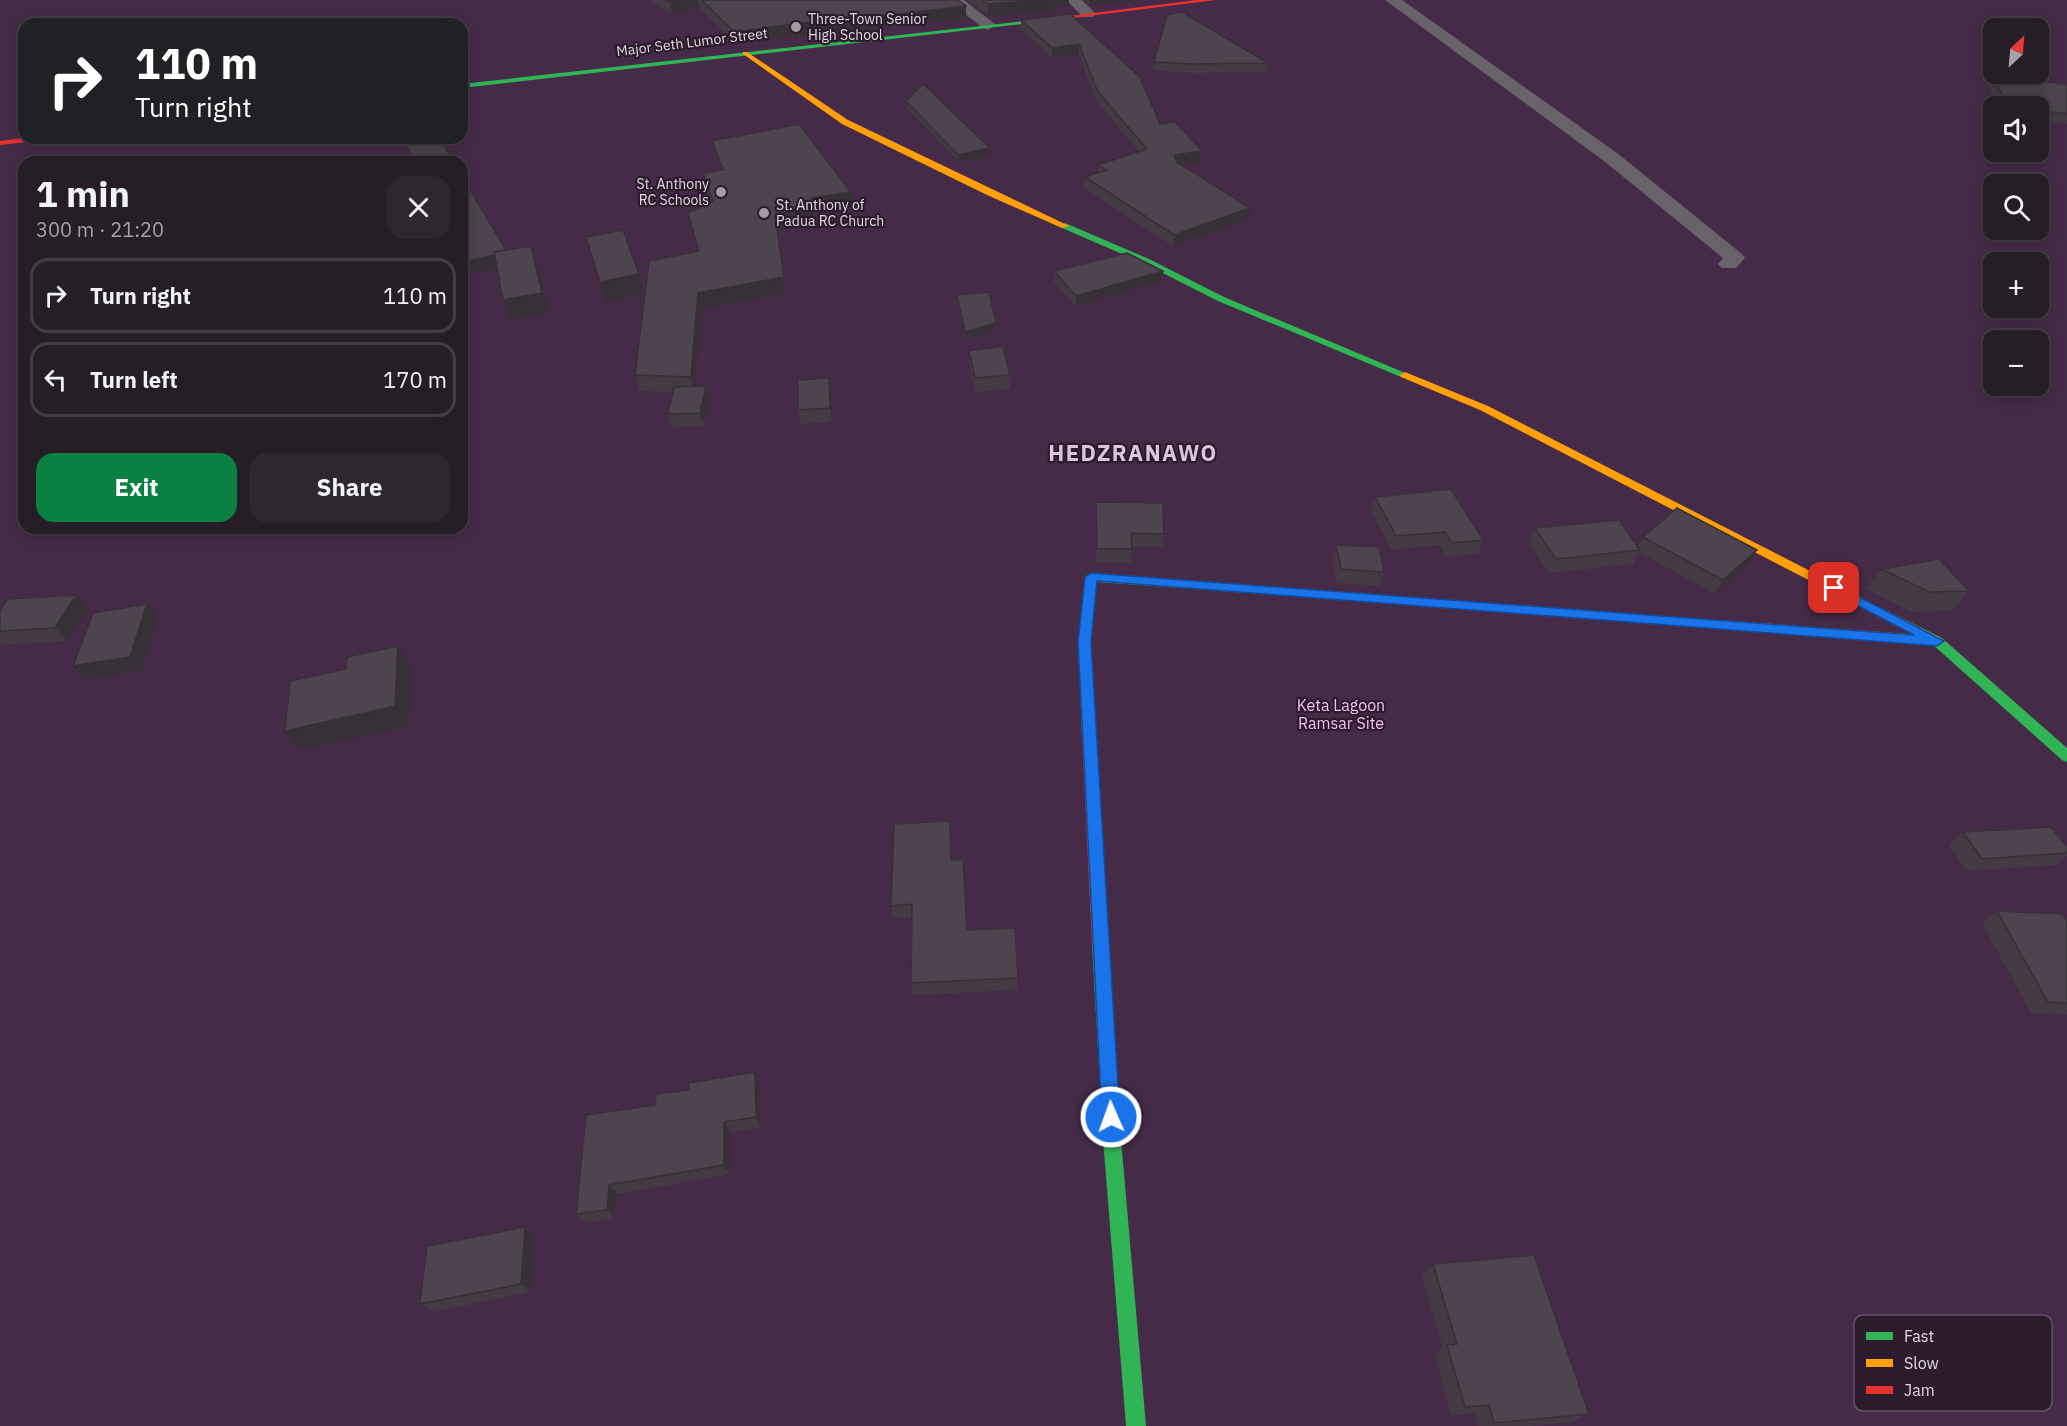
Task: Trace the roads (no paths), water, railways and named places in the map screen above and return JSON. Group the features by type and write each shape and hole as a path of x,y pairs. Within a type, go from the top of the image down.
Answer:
{"street":[{"path":"954,0 988,26"},
{"path":"1073,0 1088,14"},
{"name":"Major Seth Lumor Street","path":"468,85 1213,0"},
{"path":"1392,0 1449,45 1475,60 1595,146 1735,258 1729,264"},
{"path":"745,52 845,122 990,194 1146,261 1221,299 1484,408 1937,641 2067,756"},
{"path":"0,144 18,142"},
{"path":"1137,1426 1112,1139 1091,789 1084,642 1091,577 1937,641"}],"place":[{"name":"Three-Town Senior High School","path":"796,27"},
{"name":"St. Anthony RC Schools","path":"721,192"},
{"name":"St. Anthony of Padua RC Church","path":"764,213"}],"district":[{"name":"HEDZRANAWO","path":"1133,452"}],"park label":[{"name":"Keta Lagoon Ramsar Site","path":"1341,714"}]}
